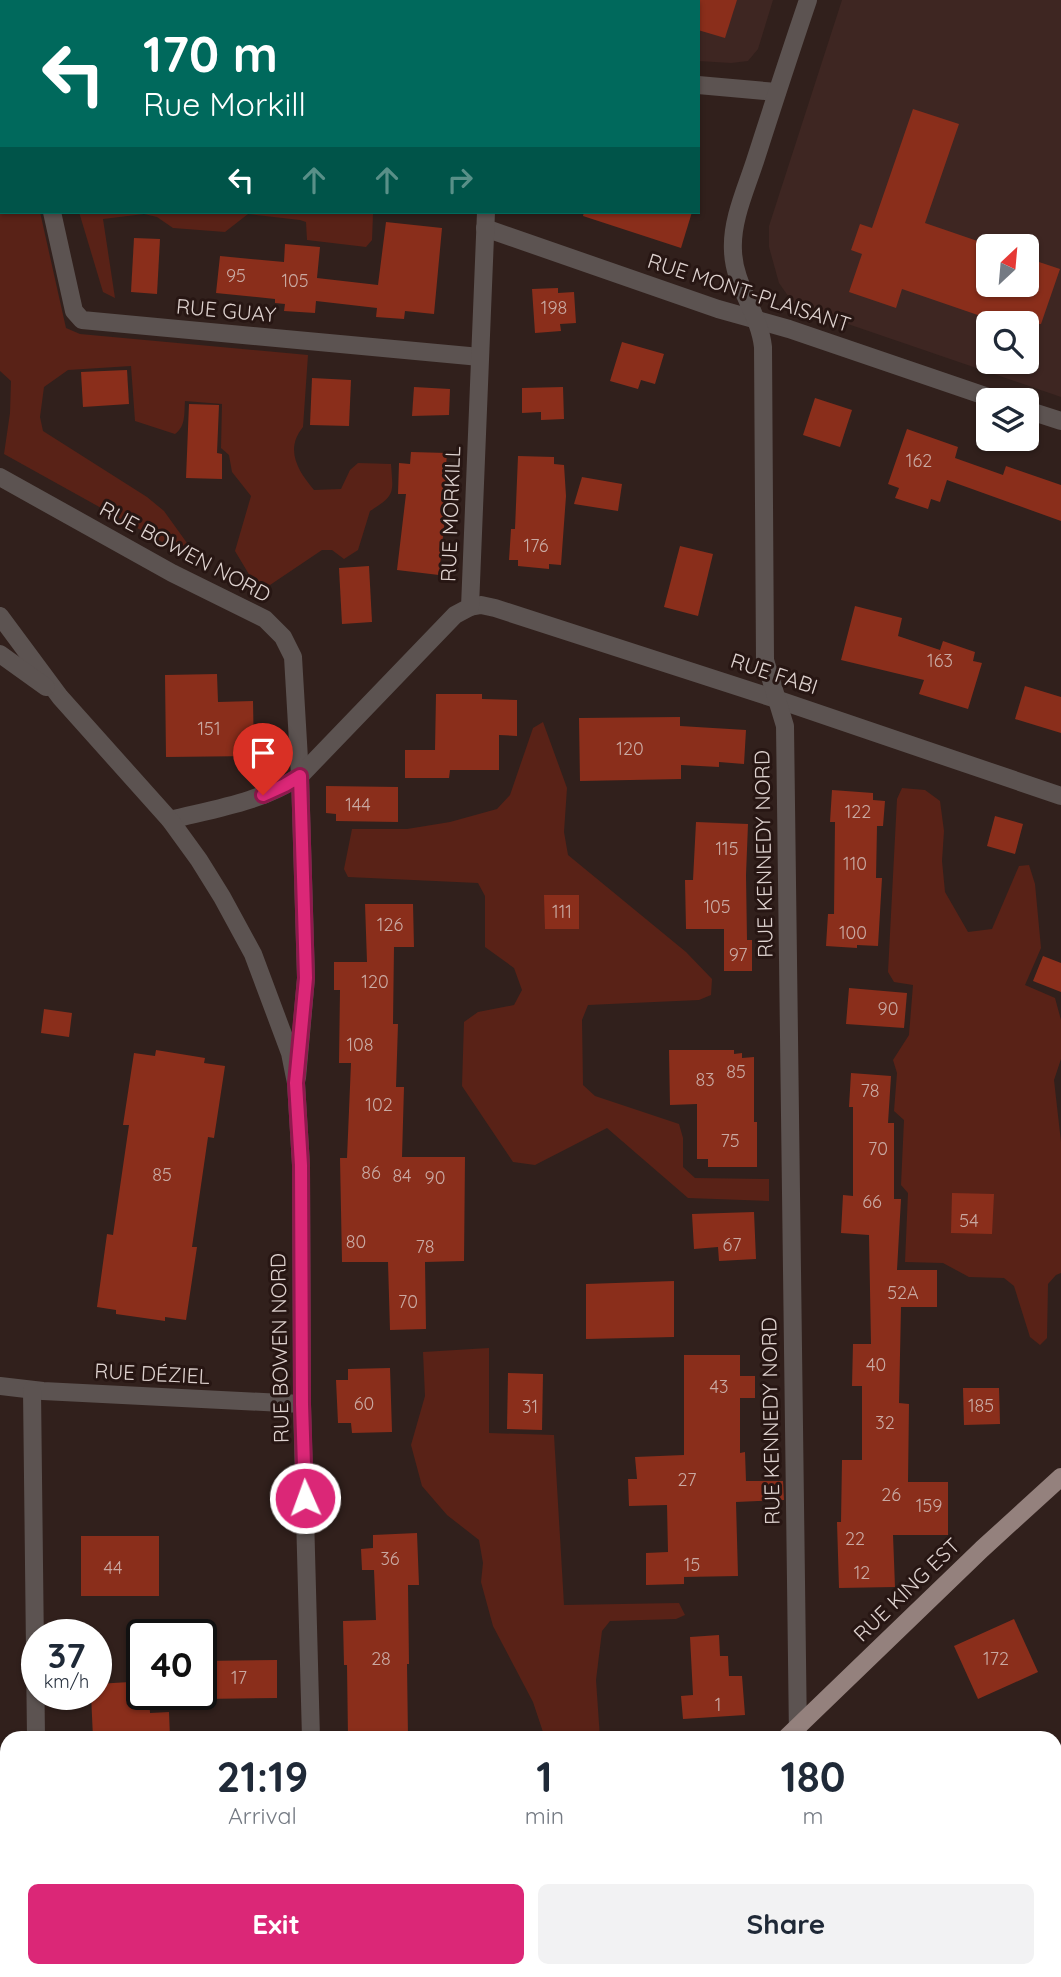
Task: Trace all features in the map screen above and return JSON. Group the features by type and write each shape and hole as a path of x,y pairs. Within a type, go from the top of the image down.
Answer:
{"main road":[{"name":"RUE KING EST","path":"797,1731 972,1559 1061,1477"}],"street":[{"name":"RUE KENNEDY NORD","path":"794,1731 785,726 765,660 763,347 757,320 734,267 732,247 745,192 808,0"},
{"path":"700,85 777,92"},
{"name":"RUE GUAY","path":"52,214 74,312 82,320 480,357"},
{"name":"RUE MONT-PLAISANT","path":"486,220 718,309 976,393"},
{"name":"RUE MORKILL","path":"170,820 263,795 300,776 455,615 470,607 486,220"},
{"path":"1039,414 1061,421"},
{"name":"RUE BOWEN NORD","path":"0,477 172,573 265,618 283,637 293,657 300,776 306,978 296,1083"},
{"name":"RUE FABI","path":"470,607 481,605 495,608 776,699 1061,796"},
{"name":"RUE BOWEN NORD","path":"0,616 60,697 170,820 199,860 253,954 290,1053 296,1083 301,1165 302,1404 311,1731"},
{"path":"0,654 60,697"},
{"name":"RUE DÉZIEL","path":"0,1386 302,1404"},
{"path":"32,1390 36,1731"}],"shaded area":[{"path":"700,0 773,0 758,49 748,61 700,61"},
{"path":"842,0 1061,0 1061,397 994,374 1039,374 1039,311 976,311 976,368 793,303 779,283 769,247 769,226"},
{"path":"0,214 40,214 66,328 80,334 308,355 303,427 294,451 298,467 314,490 341,489 350,470 358,463 391,464 391,492 385,501 370,511 358,550 344,559 332,550 322,550 270,585 253,581 235,551 251,496 232,472 229,455 221,448 222,404 185,401 183,423 175,434 135,421 131,366 68,370 44,387 40,417 43,431 147,497 164,511 202,564 4,454 11,381 0,371"},
{"path":"80,214 144,214 103,219 115,298 103,292"},
{"path":"144,214 248,214 225,232 173,228 157,217"},
{"path":"248,214 373,214 372,240 366,247 307,240 306,222"},
{"path":"543,722 567,788 564,832 568,855 686,952 712,979 711,995 699,1000 588,1005 582,1020 583,1085 595,1096 679,1124 683,1138 683,1167 695,1178 769,1179 769,1201 688,1198 607,1128 535,1165 513,1162 462,1086 464,1022 478,1012 514,1005 522,990 514,968 485,947 485,896 478,883 348,877 344,869 352,829 407,829 450,822 497,809 510,795 533,728"},
{"path":"902,788 925,790 940,801 944,831 942,861 945,892 968,932 992,929 1019,866 1029,865 1035,884 1041,948 1025,985 1055,998 1061,1020 1061,1059 1054,1080 1061,1142 1061,1273 1048,1284 1047,1338 1040,1345 1030,1337 1014,1286 1004,1278 969,1277 943,1263 905,1262 908,1193 901,1185 904,1120 894,1111 897,1073 893,1060 909,1035 913,985 894,982 888,972 897,799"},
{"path":"489,1348 489,1433 554,1435 564,1605 679,1603 685,1615 676,1619 610,1621 602,1631 596,1680 600,1731 543,1731 533,1702 493,1626 481,1582 483,1563 479,1540 447,1515 422,1486 411,1445 425,1396 423,1352"}],"building":[{"path":"700,0 737,0 725,38 700,31"},
{"path":"913,109 959,124 925,223 976,240 976,298 1040,298 1040,262 1060,269 1041,324 1039,311 976,311 976,314 902,289 896,308 849,292 862,254 851,250 860,224 872,228"},
{"path":"584,214 691,214 681,248"},
{"path":"386,222 442,228 434,314 405,311 404,319 376,317 377,308 316,301 315,313 284,311 285,304 275,303 275,299 216,293 220,256 284,262 285,244 320,247 317,278 378,285"},
{"path":"134,238 160,239 157,294 131,292"},
{"path":"558,288 558,293 574,292 576,323 560,324 561,331 535,333 532,289"},
{"path":"622,342 664,354 655,384 641,380 638,389 610,381"},
{"path":"127,370 129,404 83,407 81,372"},
{"path":"312,378 351,380 349,426 310,425"},
{"path":"414,387 450,389 449,415 412,416"},
{"path":"563,387 564,419 541,420 541,412 522,413 522,388"},
{"path":"815,398 852,410 840,447 803,435"},
{"path":"189,404 219,405 217,453 222,454 222,479 186,478"},
{"path":"907,429 958,447 955,458 1003,475 1006,466 1061,485 1061,521 947,480 940,502 931,499 928,509 895,498 899,488 888,484"},
{"path":"411,452 447,453 446,466 450,466 449,497 439,575 397,570 406,494 398,494 399,463 410,464"},
{"path":"518,456 554,457 554,464 564,465 566,496 561,565 549,564 549,569 518,566 518,560 509,560 511,529 515,529"},
{"path":"582,477 622,484 618,511 574,504"},
{"path":"680,546 713,554 698,616 664,607"},
{"path":"369,566 372,622 342,624 339,568"},
{"path":"855,606 902,618 898,636 940,650 943,641 975,652 973,661 982,663 968,709 919,694 924,680 841,660"},
{"path":"217,674 218,702 253,701 254,756 166,757 165,675"},
{"path":"1025,686 1061,697 1061,733 1015,719"},
{"path":"436,694 482,694 482,699 517,700 517,736 499,735 499,770 450,770 449,778 405,778 405,750 435,750"},
{"path":"680,717 680,726 746,730 744,764 719,762 719,767 681,765 681,779 580,781 579,718"},
{"path":"326,786 398,787 398,822 336,821 336,814 326,813"},
{"path":"832,790 873,793 873,800 885,801 883,826 877,826 876,878 882,878 878,946 826,946 828,914 834,914 835,822 830,822"},
{"path":"995,816 1023,824 1015,854 987,846"},
{"path":"696,822 748,824 747,940 752,940 752,971 724,971 724,929 686,929 685,880 693,880"},
{"path":"544,895 579,895 579,929 545,929"},
{"path":"365,904 413,904 414,947 394,947 393,1024 398,1024 396,1087 404,1087 402,1157 465,1157 464,1261 425,1262 426,1329 390,1330 388,1262 342,1262 340,1158 347,1158 351,1063 339,1063 340,990 334,990 334,962 367,962"},
{"path":"1043,956 1061,963 1061,992 1033,981"},
{"path":"849,988 907,993 904,1028 846,1024"},
{"path":"44,1009 72,1013 69,1037 41,1033"},
{"path":"156,1050 205,1058 204,1063 225,1066 214,1138 208,1137 192,1247 197,1247 186,1320 165,1317 165,1321 116,1314 116,1310 97,1307 107,1234 113,1235 129,1125 123,1125 134,1053 155,1056"},
{"path":"669,1050 734,1050 734,1054 742,1053 742,1058 754,1057 757,1167 708,1167 708,1159 697,1159 697,1104 670,1105"},
{"path":"851,1073 891,1076 888,1123 894,1123 894,1199 901,1199 897,1270 937,1270 937,1307 901,1307 899,1403 909,1404 908,1482 948,1482 948,1535 893,1535 895,1587 839,1588 837,1522 841,1522 842,1460 862,1460 862,1386 852,1386 853,1344 871,1344 869,1235 841,1233 843,1195 853,1196 853,1107 849,1107"},
{"path":"952,1193 994,1194 992,1234 951,1233"},
{"path":"754,1212 756,1259 719,1261 718,1247 694,1249 692,1214"},
{"path":"674,1281 674,1337 586,1339 586,1284"},
{"path":"684,1355 740,1355 740,1376 755,1376 755,1398 740,1398 740,1453 745,1452 746,1481 783,1481 784,1500 736,1502 738,1576 684,1577 684,1584 646,1585 646,1553 668,1552 667,1505 629,1506 628,1479 637,1479 635,1457 684,1455"},
{"path":"390,1368 392,1432 352,1433 351,1423 338,1423 336,1380 348,1380 348,1369"},
{"path":"508,1373 543,1374 542,1430 507,1429"},
{"path":"963,1388 999,1388 1000,1424 964,1425"},
{"path":"417,1533 419,1585 408,1585 408,1731 348,1731 343,1621 376,1620 374,1570 362,1570 361,1549 373,1548 373,1535"},
{"path":"81,1536 159,1536 159,1596 81,1596"},
{"path":"1014,1619 1038,1672 978,1699 954,1646"},
{"path":"719,1635 720,1656 728,1656 729,1676 742,1676 745,1715 683,1719 681,1696 693,1695 690,1637"},
{"path":"277,1660 277,1698 217,1699 217,1661"},
{"path":"126,1682 126,1710 169,1712 170,1731 93,1731 92,1710 112,1710 112,1683"}],"route":[{"path":"263,795 300,776 306,978 296,1083 301,1165 305,1498"}]}
